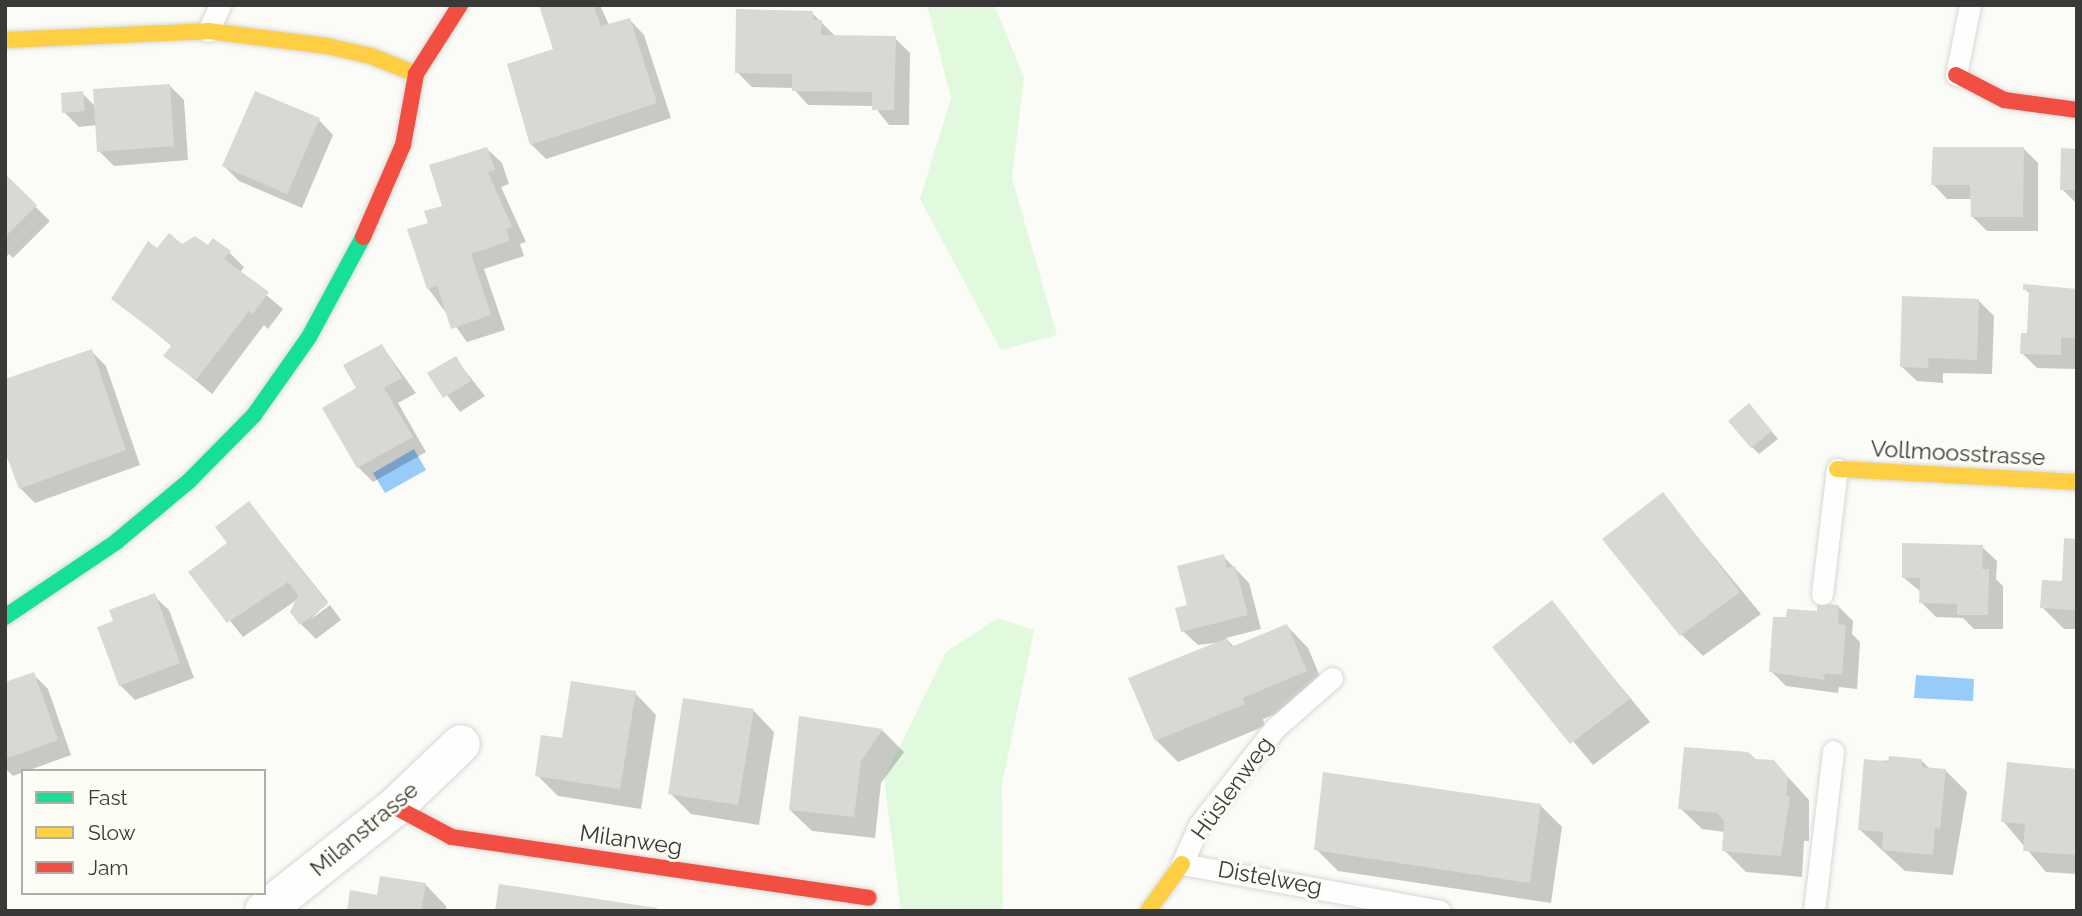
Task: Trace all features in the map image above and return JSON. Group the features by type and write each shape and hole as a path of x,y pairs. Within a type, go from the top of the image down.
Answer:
{"street":[{"path":"5,617 117,542 189,481 254,415 309,337 355,256 403,145 416,74 460,5"},
{"path":"5,40 208,31 338,48 371,55 416,74"},
{"path":"1956,75 2004,100 2077,110"},
{"name":"Vollmoosstrasse","path":"1837,470 2077,482"},
{"name":"Milanstrasse","path":"264,911 395,807 461,744"},
{"name":"Milanweg","path":"395,807 452,837 869,898"},
{"name":"Hüslenweg","path":"1148,911 1182,864"}],"lane":[{"path":"208,31 219,5"},
{"path":"1956,75 1970,5"},
{"path":"1822,594 1837,470"},
{"name":"Hüslenweg","path":"1182,864 1199,825 1275,728 1332,678"},
{"path":"1814,911 1833,751"},
{"name":"Distelweg","path":"1182,864 1440,911"}],"green space":[{"path":"927,5 994,5 1024,77 1012,178 1057,335 1001,350 920,199 951,98"},
{"path":"998,618 1034,630 1002,784 1003,911 901,911 884,779 946,652"}],"water":[{"path":"414,449 426,470 385,493 373,473"},
{"path":"1916,675 1974,679 1973,701 1914,698"}],"building":[{"path":"539,5 593,5 601,26 630,18 657,103 530,145 507,64 553,49"},
{"path":"736,9 813,11 813,20 822,20 821,35 896,36 894,110 872,110 872,92 792,91 792,74 735,73"},
{"path":"170,84 174,146 97,152 93,89"},
{"path":"83,91 85,111 62,113 61,93"},
{"path":"255,91 320,118 287,194 222,166"},
{"path":"487,147 495,170 488,172 512,227 506,229 510,241 471,254 491,315 451,329 437,286 427,289 407,229 428,223 424,211 442,206 429,165"},
{"path":"1933,147 2024,147 2023,217 1971,217 1970,185 1931,185"},
{"path":"2061,148 2077,149 2077,190 2060,190"},
{"path":"5,174 37,205 5,237"},
{"path":"169,233 182,244 195,236 208,245 213,238 231,251 224,259 269,292 252,315 249,311 196,380 163,356 172,345 111,299 148,241 157,248"},
{"path":"2023,284 2077,289 2077,338 2061,338 2061,355 2020,354 2021,333 2027,333 2029,290 2023,290"},
{"path":"1902,296 1979,299 1977,360 1929,358 1928,368 1900,367"},
{"path":"382,344 402,378 384,388 413,437 357,468 322,408 356,388 343,365"},
{"path":"92,349 126,450 19,489 5,452 5,379"},
{"path":"456,356 471,381 443,398 427,373"},
{"path":"1749,403 1772,431 1751,448 1728,421"},
{"path":"1663,492 1740,592 1680,636 1602,539"},
{"path":"249,501 328,604 300,625 290,612 298,595 288,582 227,623 188,572 227,543 215,527"},
{"path":"2064,538 2077,539 2077,610 2040,608 2042,580 2062,581"},
{"path":"1902,543 1983,545 1982,569 1989,569 1988,615 1957,615 1957,604 1919,603 1920,578 1902,578"},
{"path":"1224,554 1227,568 1235,566 1248,615 1181,632 1175,608 1187,605 1177,566"},
{"path":"155,593 180,663 119,686 97,627 113,621 109,610"},
{"path":"1552,600 1630,699 1570,744 1492,647"},
{"path":"1817,603 1839,605 1838,624 1846,625 1842,675 1825,673 1824,680 1769,672 1773,617 1786,617 1787,609 1817,611"},
{"path":"1287,624 1307,671 1243,698 1245,704 1155,741 1128,678 1227,638 1231,647"},
{"path":"34,672 58,740 5,759 5,682"},
{"path":"571,681 636,691 620,789 535,776 541,735 562,738"},
{"path":"683,698 754,709 738,805 668,794"},
{"path":"799,716 883,729 861,761 854,817 789,810"},
{"path":"1684,747 1748,752 1756,759 1774,760 1788,777 1786,796 1790,797 1781,856 1722,851 1724,821 1717,813 1678,809"},
{"path":"1889,756 1922,759 1922,767 1946,769 1940,829 1935,828 1933,855 1882,850 1883,832 1858,830 1864,759 1888,762"},
{"path":"2007,762 2077,769 2077,855 2023,851 2025,824 2001,822"},
{"path":"1323,772 1541,804 1530,883 1314,850"},
{"path":"380,876 426,883 421,911 347,911 350,890 377,895"},
{"path":"499,884 657,908 657,911 495,911"}],"traffic: fast":[{"path":"5,617 116,542 189,481 254,415 309,337 363,237"}],"traffic: slow":[{"path":"5,40 208,31 327,46 371,56 416,74"},
{"path":"1837,469 2077,482"},
{"path":"1148,911 1182,864"}],"traffic: jam":[{"path":"363,237 403,145 416,74 460,5"},
{"path":"1956,75 2004,100 2077,110"},
{"path":"395,807 452,837 869,898"}]}
